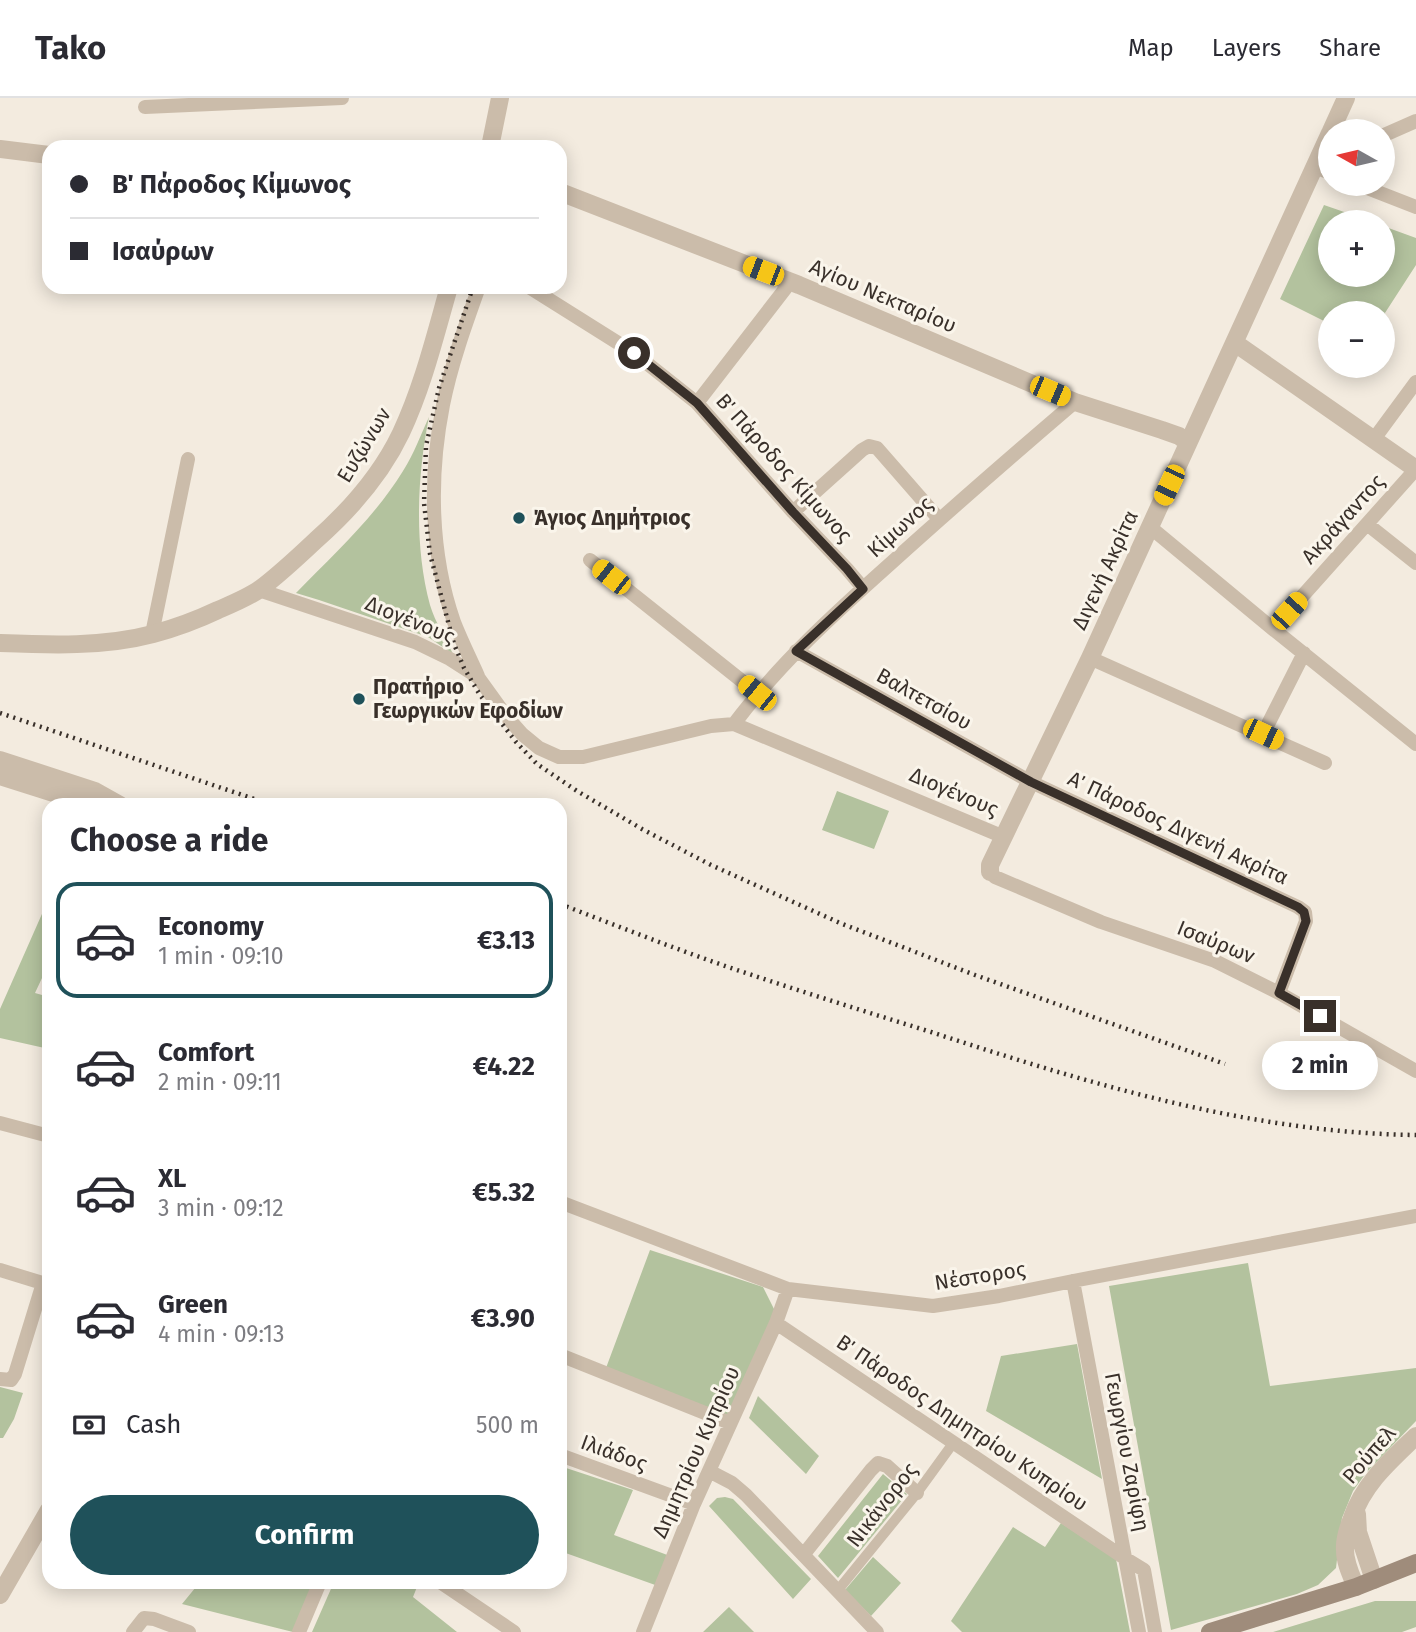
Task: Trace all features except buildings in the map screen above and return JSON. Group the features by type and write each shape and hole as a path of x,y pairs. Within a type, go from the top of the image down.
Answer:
{"main road":[{"path":"1210,1632 1356,1587 1416,1563"}],"street":[{"path":"145,107 342,98"},
{"path":"491,140 500,98"},
{"name":"Διγενή Ακρίτα","path":"1336,119 1346,98"},
{"path":"1395,130 1416,121"},
{"path":"0,149 42,154"},
{"name":"Διγενή Ακρίτα","path":"990,872 990,865 1090,658 1234,343 1318,180"},
{"name":"Αγίου Νεκταρίου","path":"567,195 789,281 1075,402 1162,429 1188,443"},
{"path":"1388,196 1416,207"},
{"path":"697,403 789,281"},
{"name":"Ευζώνων","path":"259,590 359,499 386,461 423,378 447,294"},
{"path":"476,294 459,342 443,404 433,499 440,569 454,621 478,677"},
{"name":"Β΄ Πάροδος Κίμωνος","path":"540,294 634,353 697,403 863,589"},
{"path":"1234,343 1416,469"},
{"path":"1374,439 1416,382"},
{"name":"Κίμωνος","path":"734,724 757,693 796,651 939,519 1075,402"},
{"path":"793,512 869,446 877,448 939,519"},
{"path":"152,634 188,459"},
{"name":"Ακράγαντος","path":"1273,629 1416,469"},
{"path":"1367,524 1416,563"},
{"path":"1150,527 1416,744"},
{"path":"590,560 757,693"},
{"path":"0,643 77,643 152,634 197,619 259,590"},
{"name":"Διογένους","path":"259,590 415,642 444,656 478,677 522,734 538,748 559,757 583,757 711,726 734,724 1004,837"},
{"name":"Βαλτετσίου","path":"796,651 1031,782"},
{"path":"1263,734 1304,653"},
{"path":"1090,658 1325,763"},
{"path":"0,760 95,791 108,798"},
{"path":"0,776 69,798"},
{"name":"Α΄ Πάροδος Διγενή Ακρίτα","path":"1031,782 1304,912 1306,921 1279,993"},
{"name":"Ισαύρων","path":"990,872 995,877 1101,922 1214,961 1279,993 1416,1072"},
{"path":"0,1123 42,1134"},
{"name":"Νέστορος","path":"567,1205 788,1289 933,1306 999,1296 1416,1216"},
{"path":"0,1270 42,1283"},
{"name":"Γεωργίου Ζαρίφη","path":"1073,1281 1139,1632"},
{"name":"Δημητρίου Κυπρίου","path":"643,1632 694,1504 776,1323 788,1289"},
{"path":"6,1380 15,1374 42,1296"},
{"name":"Β΄ Πάροδος Δημητρίου Κυπρίου","path":"776,1323 1144,1570 1155,1632"},
{"path":"567,1358 730,1423"},
{"name":"Ρούπελ","path":"1356,1587 1345,1552 1345,1538 1357,1504 1375,1476 1416,1436"},
{"name":"Νικάνορος","path":"838,1590 954,1443"},
{"name":"Ιλιάδος","path":"567,1458 694,1504"},
{"path":"804,1554 878,1463 887,1466 917,1493"},
{"path":"709,1471 732,1483 746,1495 877,1632"},
{"path":"1357,1504 1358,1532 1374,1580"},
{"path":"0,1595 42,1522"},
{"path":"299,1632 317,1589"},
{"path":"450,1589 514,1632"},
{"path":"133,1632 144,1618 189,1632"}],"green space":[{"path":"1324,205 1338,210 1322,210"},
{"path":"1318,218 1318,287 1395,287 1395,230 1416,238 1416,265 1393,301 1318,301 1318,318 1280,299"},
{"path":"429,417 420,487 421,559 430,605 453,654 428,637 296,593 353,535 392,488 414,451"},
{"path":"837,791 889,811 874,849 822,830"},
{"path":"42,914 42,978 35,993 42,995 42,1047 0,1038 0,1009"},
{"path":"650,1250 763,1287 775,1311 728,1419 606,1368"},
{"path":"1248,1263 1270,1386 1416,1368 1416,1421 1366,1473 1353,1491 1342,1518 1336,1568 1318,1585 1297,1594 1171,1630 1109,1286"},
{"path":"1077,1344 1102,1479 986,1411 1001,1356"},
{"path":"0,1387 23,1393 14,1419 3,1438 0,1438"},
{"path":"758,1396 819,1456 806,1474 749,1418"},
{"path":"567,1468 633,1490 614,1535 670,1556 658,1586 567,1554"},
{"path":"883,1474 907,1494 838,1578 818,1556"},
{"path":"717,1498 733,1499 811,1579 793,1599 709,1506"},
{"path":"1061,1523 1116,1559 1130,1632 962,1632 951,1621 1013,1527 1045,1547"},
{"path":"873,1557 901,1583 871,1616 845,1590"},
{"path":"194,1589 311,1589 293,1632 182,1604"},
{"path":"331,1589 416,1589 413,1597 457,1632 312,1632"},
{"path":"1375,1601 1416,1601 1416,1627 1402,1632 1273,1632"},
{"path":"729,1607 754,1632 703,1632"}],"railway":[{"path":"471,294 439,388 426,446 424,503 430,554 454,644 464,668 480,695 516,742 537,764 642,829 711,865 840,923 975,975 1225,1064"},
{"path":"0,713 251,798"},
{"path":"567,907 749,974 1109,1086 1170,1102 1292,1125 1416,1135"}],"place":[{"name":"Άγιος Δημήτριος","path":"519,518"},
{"name":"Πρατήριο Γεωργικών Εφοδίων","path":"359,699"}],"route":[{"path":"634,353 697,403 863,589 796,651 1031,782 1298,907 1304,912 1306,921 1279,993 1320,1016"}]}
